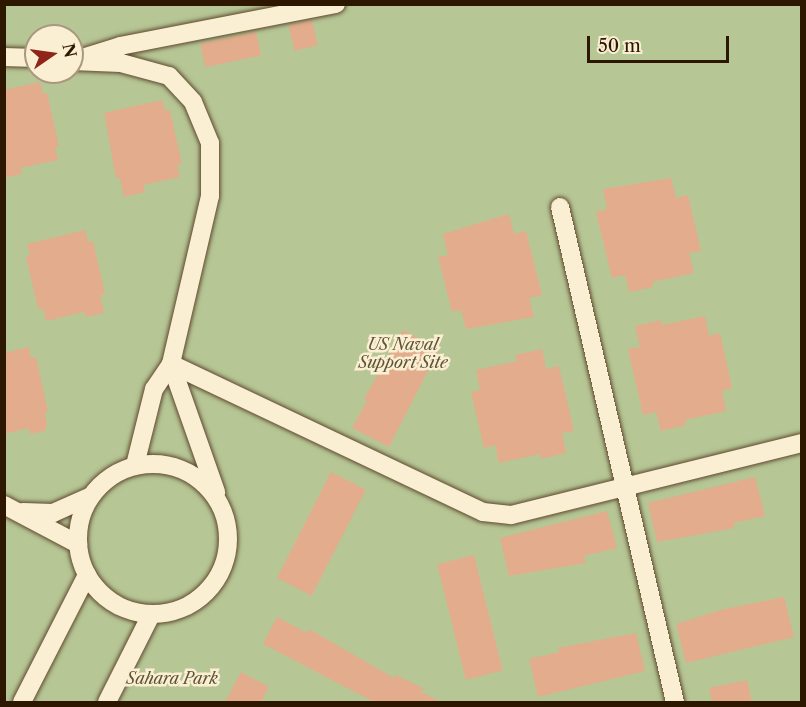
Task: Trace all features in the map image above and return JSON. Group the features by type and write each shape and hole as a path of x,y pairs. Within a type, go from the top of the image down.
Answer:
{"street":[{"path":"84,57 120,46 336,4"},
{"path":"4,57 24,58"},
{"path":"84,61 121,63 169,76 193,102 210,143 210,196 171,364 154,389 135,465"},
{"path":"560,207 675,702"},
{"path":"171,364 483,512 511,514 801,443"},
{"path":"171,364 224,513 229,537 226,554 214,584 197,601 175,612 151,615 125,609 103,596 87,575 78,544 80,519 91,496 103,482 135,465 157,463 188,473 214,494 224,513"},
{"path":"11,509 53,513 91,496"},
{"path":"11,509 78,544"},
{"path":"22,702 87,575"},
{"path":"106,702 151,615"}],"green space":[{"name":"US Naval Support Site","path":"4,5 801,5 801,702 5,702"}],"building":[{"path":"312,20 318,45 294,51 289,25"},
{"path":"256,32 261,55 205,67 200,44"},
{"path":"40,84 43,94 47,93 59,146 55,147 58,160 20,168 22,174 4,178 4,90"},
{"path":"162,100 165,111 170,110 182,164 177,165 180,177 143,185 145,192 124,197 120,178 116,178 104,113"},
{"path":"671,178 676,198 688,195 701,251 689,253 694,273 652,282 653,287 629,292 625,275 612,278 596,212 607,209 603,189"},
{"path":"509,214 514,234 526,231 542,295 529,298 534,317 466,329 461,310 452,312 438,257 448,255 443,234"},
{"path":"85,230 88,242 93,241 105,294 100,295 104,313 86,317 84,312 46,321 43,308 38,309 26,256 30,256 27,244"},
{"path":"705,316 709,336 720,333 732,388 722,391 726,411 685,420 686,425 661,431 656,412 643,415 628,349 640,347 635,326 661,320 662,325"},
{"path":"403,330 439,349 389,447 352,428 367,401 364,399"},
{"path":"29,347 31,358 36,357 48,412 45,413 47,425 45,431 30,434 29,428 4,434 4,353"},
{"path":"542,349 546,369 559,366 574,431 562,433 566,453 541,459 540,454 499,463 495,445 484,448 471,392 480,390 476,370 517,361 515,355"},
{"path":"331,472 366,490 312,596 277,578"},
{"path":"755,477 765,516 733,523 735,528 657,542 648,503"},
{"path":"607,511 617,548 584,556 586,563 509,576 500,538"},
{"path":"474,555 503,670 466,680 437,564"},
{"path":"784,597 794,637 686,663 676,624 724,609"},
{"path":"277,617 307,633 309,629 394,678 396,675 425,689 419,691 441,702 374,702 263,644"},
{"path":"636,633 645,671 538,697 529,659 559,652 558,648"},
{"path":"241,672 269,687 261,702 225,702"},
{"path":"747,680 752,702 712,702 709,688"}],"park label":[{"name":"Sahara Park","path":"172,678"}]}
